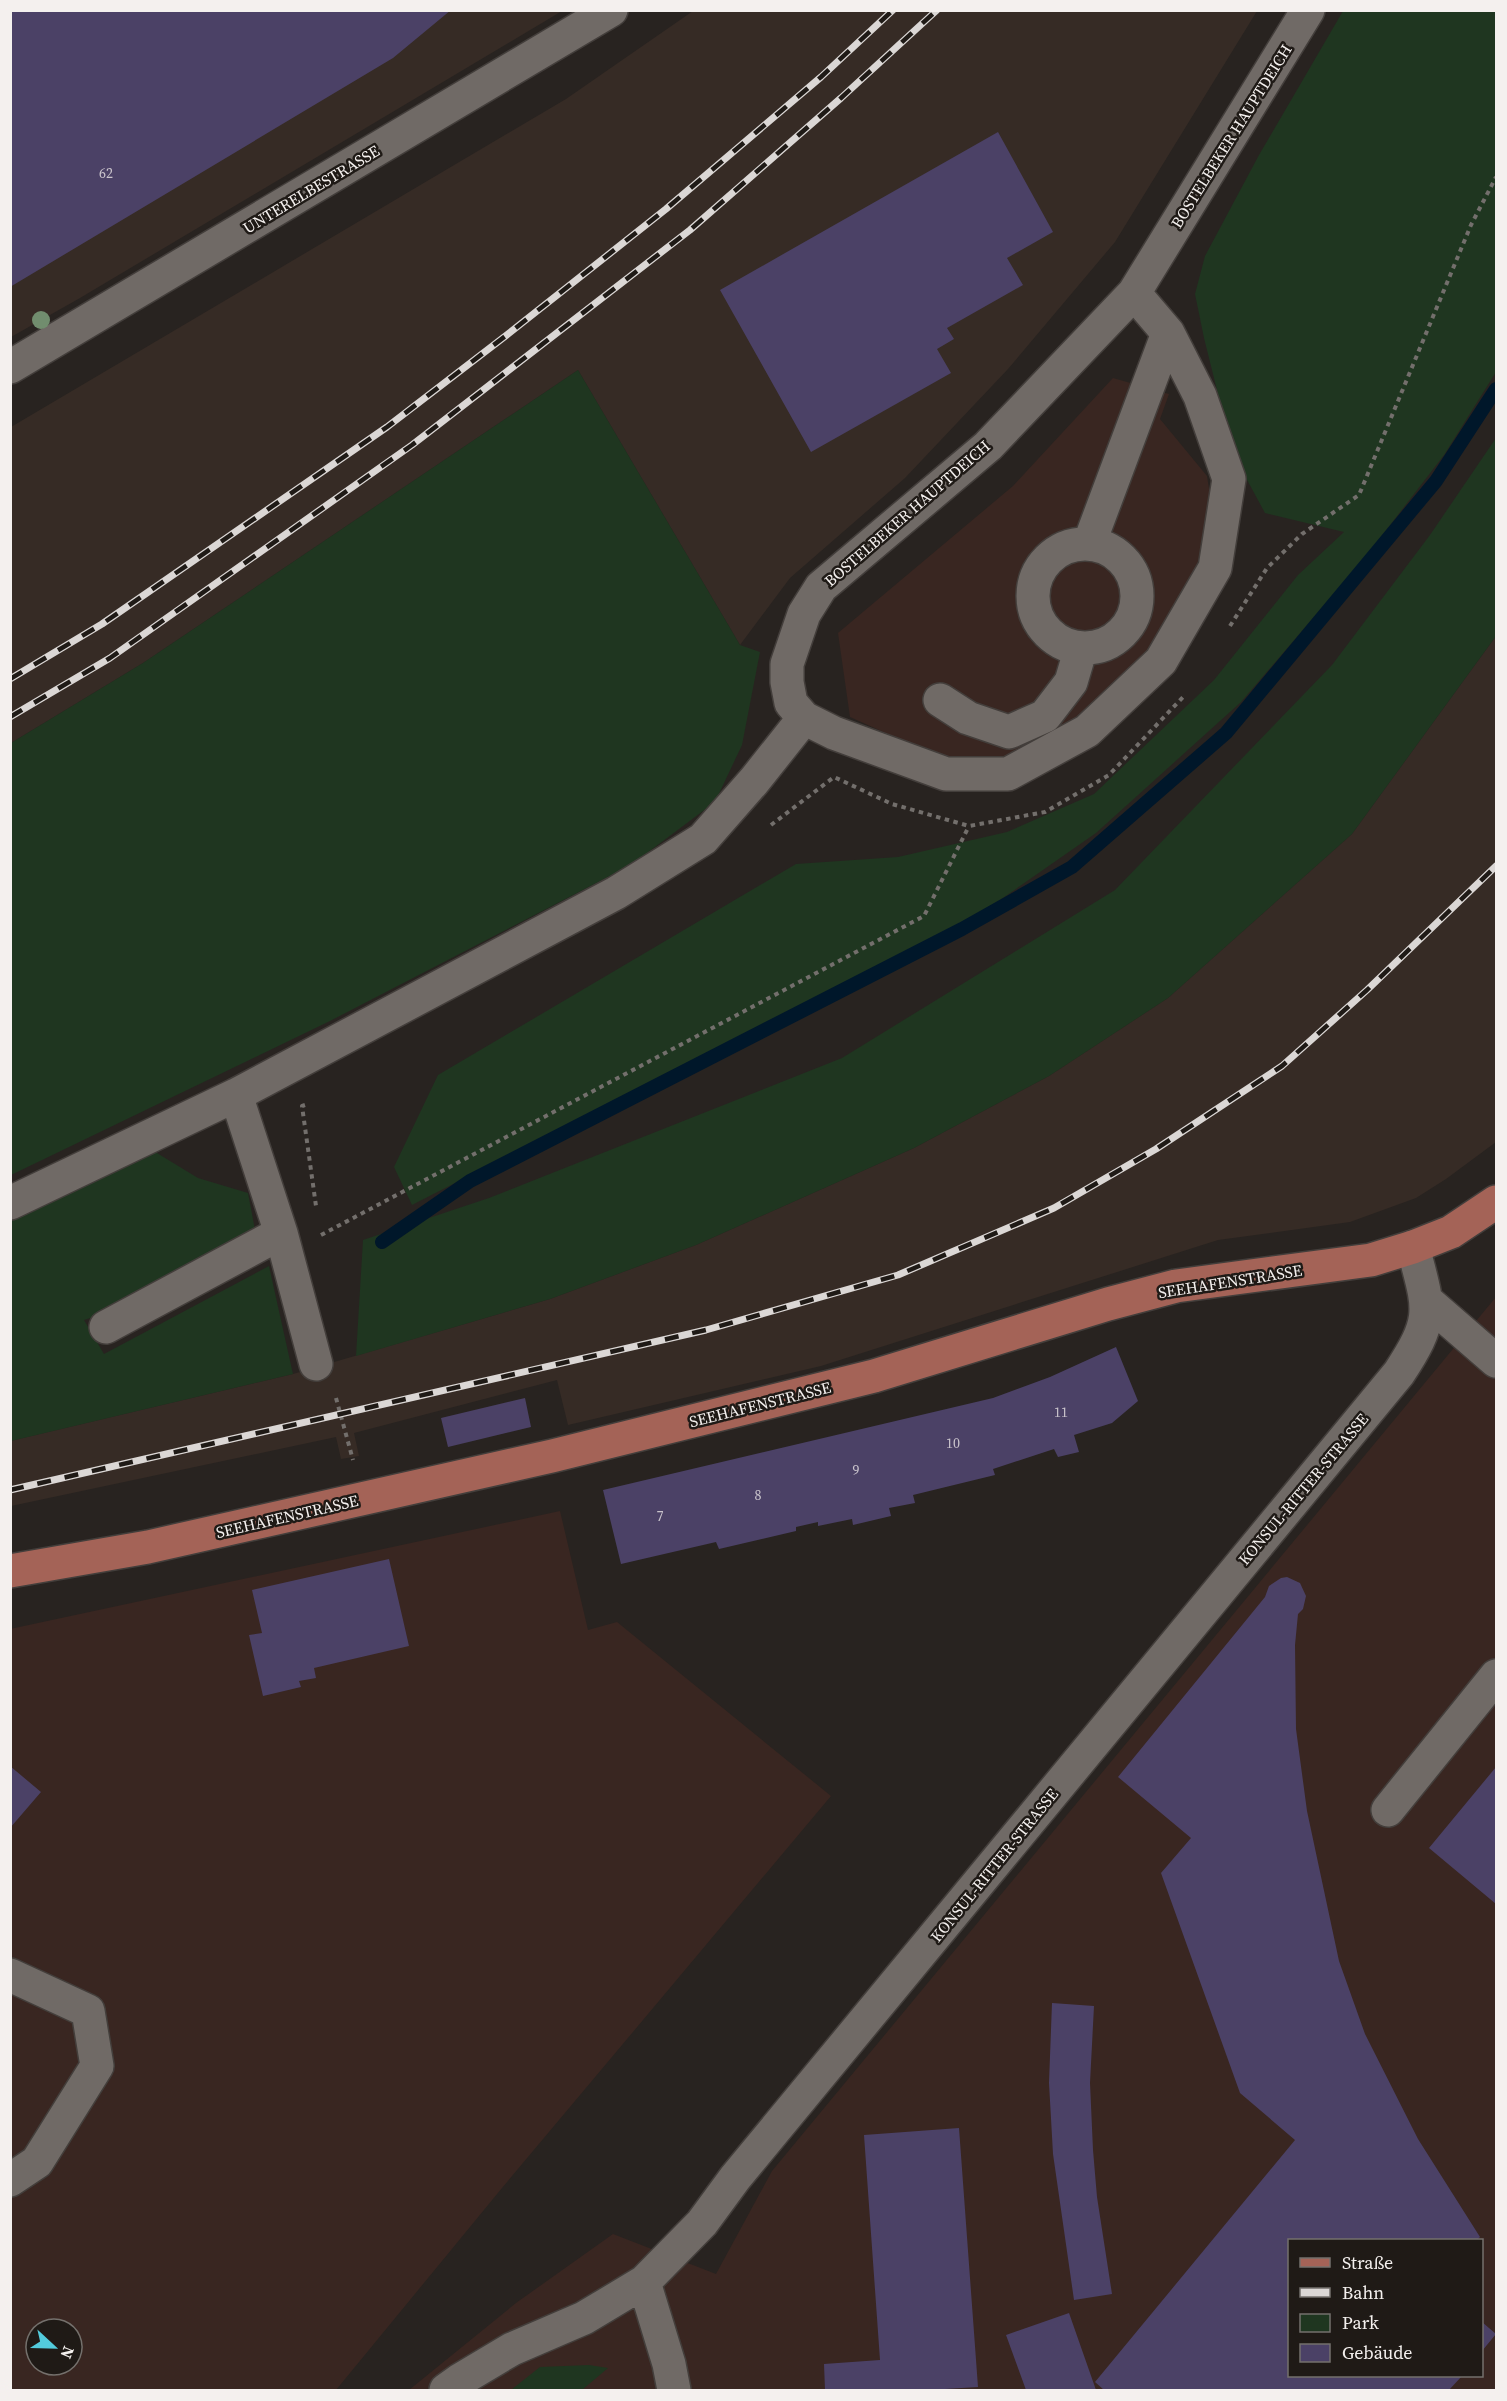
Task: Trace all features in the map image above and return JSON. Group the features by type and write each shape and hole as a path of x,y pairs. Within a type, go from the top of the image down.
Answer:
{"main road":[{"name":"SEEHAFENSTRASSE","path":"10,1571 148,1547 552,1456 874,1376 1108,1304 1176,1286 1371,1260 1451,1232 1497,1202"}],"street":[{"name":"UNTERELBESTRASSE","path":"10,367 611,10"},
{"name":"BOSTELBEKER HAUPTDEICH","path":"804,718 791,703 787,682 787,664 804,614 821,587 988,446 1134,293 1308,10"},
{"path":"10,1203 236,1095 616,893 703,839 754,781 804,718 834,733 946,774 1008,774 1087,731 1161,661 1215,568 1228,479 1200,396 1168,333 1134,293"},
{"path":"1089,544 1168,333"},
{"path":"1089,544 1106,548 1121,558 1131,572 1137,589 1136,607 1129,624 1116,638 1100,646 1081,648 1064,644 1048,634 1038,618 1032,601 1034,583 1042,566 1054,554 1071,546 1089,544"},
{"path":"940,700 968,718 1009,732 1045,716 1071,682 1081,648"},
{"path":"236,1095 281,1233 316,1364"},
{"path":"106,1326 281,1233"},
{"name":"KONSUL-RITTER-STRASSE","path":"446,2391 512,2349 584,2318 644,2282 702,2223 735,2178 1399,1372 1420,1339 1427,1320 1428,1302 1413,1247"},
{"path":"1428,1302 1497,1361"},
{"path":"1388,1810 1497,1676"},
{"path":"10,1975 88,2011 97,2066 37,2162 10,2180"},
{"path":"644,2282 669,2364 674,2391"}],"path":[{"path":"321,1235 924,916 969,826"},
{"path":"316,1364 332,1386 353,1457"}],"shaded area":[{"path":"11,11 562,11 11,337"},
{"path":"693,11 1257,11 1115,242 1008,369 905,478 790,578 740,645 578,370 143,663 11,743 11,427 566,99"},
{"path":"1113,378 1169,394 1160,419 1207,476 1213,514 1205,556 1156,653 1113,697 1026,757 941,758 850,717 838,633 1013,486"},
{"path":"1496,636 1496,1142 1416,1198 1350,1222 1218,1240 821,1366 568,1425 557,1380 354,1433 359,1456 341,1459 336,1437 11,1506 10,1441 293,1374 550,1299 696,1245 914,1148 1049,1076 1168,998 1352,834"},
{"path":"1496,1297 1496,2390 409,2390 516,2303 613,2234 716,2274 772,2171"},
{"path":"560,1511 588,1630 617,1622 831,1796 336,2390 11,2390 10,1629"}],"green space":[{"path":"1343,11 1496,11 1496,372 1444,455 1367,555 1241,702 1096,833 1000,900 960,924 412,1205 394,1167 438,1075 796,864 898,857 1007,832 1094,794 1214,680 1298,575 1344,532 1265,513 1233,454 1195,294 1205,256 1259,155"},
{"path":"578,370 740,645 760,652 742,745 715,802 631,865 330,1021 11,1175 11,743 143,663"},
{"path":"1496,438 1496,636 1352,834 1168,998 1049,1076 914,1148 696,1245 550,1299 356,1356 363,1240 489,1198 842,1058 1115,890 1332,665 1430,535"},
{"path":"152,1150 198,1178 248,1193 255,1230 124,1307 84,1320 104,1354 269,1266 293,1374 11,1441 11,1221"},
{"path":"589,2365 608,2368 582,2390 511,2390 540,2367"}],"building":[{"path":"10,10 451,10 393,58 10,287"},
{"path":"998,132 1053,232 1007,258 1023,285 947,328 954,339 937,349 951,373 811,452 720,290"},
{"path":"1116,1347 1138,1401 1112,1423 1074,1435 1079,1452 1058,1457 1054,1449 993,1469 995,1475 913,1495 915,1503 889,1508 891,1516 853,1525 852,1519 818,1526 818,1522 796,1527 796,1531 719,1549 716,1542 621,1564 603,1490 993,1398 1050,1377"},
{"path":"525,1398 531,1427 448,1447 441,1418"},
{"path":"389,1559 409,1646 314,1668 316,1678 299,1681 301,1687 263,1696 249,1635 262,1633 252,1590"},
{"path":"1287,1577 1300,1583 1306,1596 1303,1609 1298,1614 1295,1645 1296,1729 1307,1811 1339,1961 1365,2034 1418,2139 1480,2237 1478,2239 1288,2239 1288,2377 1461,2377 1449,2390 1104,2390 1095,2382 1295,2140 1240,2093 1161,1873 1191,1838 1118,1777 1265,1597 1269,1586"},
{"path":"10,1766 41,1792 10,1828"},
{"path":"1496,1767 1496,1904 1429,1848"},
{"path":"1052,2003 1094,2006 1090,2083 1093,2150 1097,2197 1112,2294 1074,2300 1053,2154 1049,2083"},
{"path":"959,2128 978,2387 929,2390 825,2390 824,2364 880,2360 864,2135"},
{"path":"1069,2313 1096,2390 1026,2390 1006,2335"},
{"path":"1483,2323 1496,2334 1483,2350"}],"waterway":[{"path":"382,1242 470,1181 962,929 1072,867 1226,733 1436,481 1496,389"}],"railway":[{"path":"10,679 102,624 387,427 666,209 821,77 893,10"},
{"path":"10,717 110,658 412,445 690,230 841,98 937,10"},
{"path":"10,1490 706,1330 898,1275 1054,1208 1156,1149 1282,1066 1367,990 1496,866"}]}
